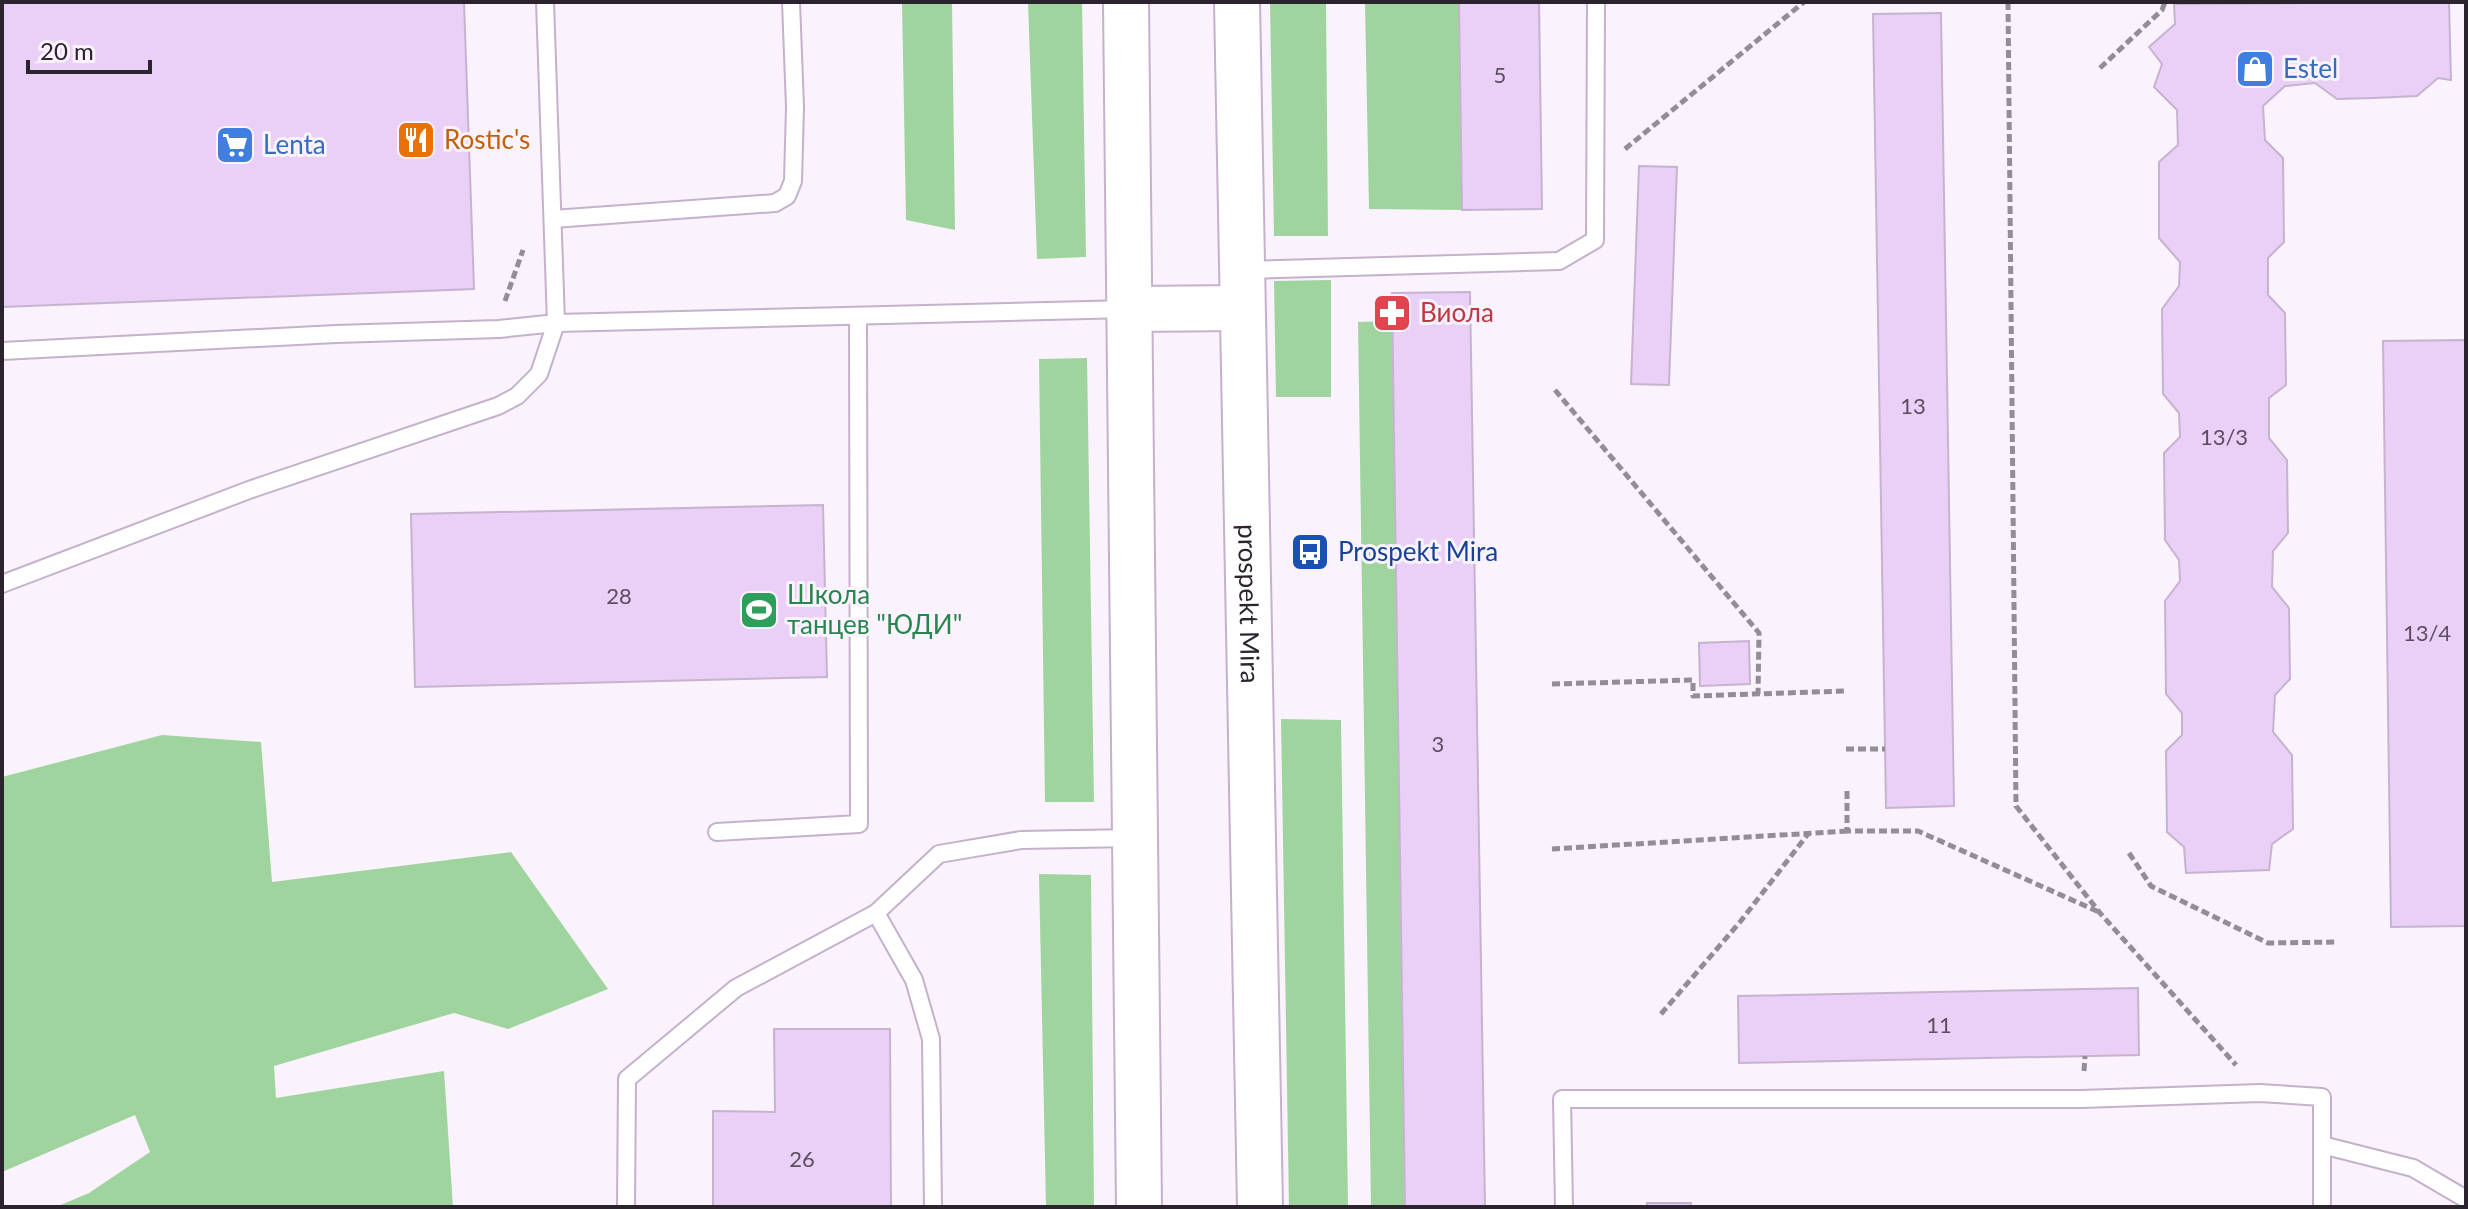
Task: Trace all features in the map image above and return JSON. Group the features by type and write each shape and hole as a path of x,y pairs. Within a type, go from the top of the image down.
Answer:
{"main road":[{"path":"1126,2 1139,1207"},
{"name":"prospekt Mira","path":"1237,2 1260,1207"},
{"path":"1131,309 1241,289"}],"lane":[{"path":"2,584 249,490 498,406 517,396 539,374 556,323 545,2"},
{"path":"553,219 775,203 787,196 793,181 794,166 791,2"},
{"path":"1241,289 1559,261 1595,240 1596,2"},
{"path":"2,351 499,329 556,323 1131,309"},
{"path":"717,832 859,824 858,316"},
{"path":"626,1207 627,1079 736,988 876,913 939,854 1021,840 1136,838"},
{"path":"876,913 914,980 931,1039 933,1207"},
{"path":"1564,1207 1562,1099 2081,1099 2260,1093 2322,1097 2322,1207"},
{"path":"2322,1145 2413,1168 2466,1199"}],"path":[{"path":"1596,174 1804,2"},
{"path":"2008,2 2016,806 2100,913 2260,1093"},
{"path":"2100,68 2162,10 2165,2"},
{"path":"499,329 503,306 524,244"},
{"path":"1555,390 1759,633 1758,694"},
{"path":"1552,684 1693,680 1693,696 1845,691"},
{"path":"1846,749 1885,749"},
{"path":"1847,791 1847,831"},
{"path":"1552,849 1847,831 1918,831 2100,913"},
{"path":"1661,1014 1740,922 1808,833"},
{"path":"2129,853 2151,886 2268,943 2336,942"}],"green space":[{"path":"902,2 952,2 955,230 906,220"},
{"path":"1028,2 1082,2 1086,257 1037,259"},
{"path":"1270,2 1326,2 1328,236 1274,236"},
{"path":"1365,2 1459,2 1462,210 1369,209"},
{"path":"1331,280 1331,397 1276,397 1274,281"},
{"path":"1392,321 1405,1207 1371,1207 1358,322"},
{"path":"1087,358 1094,802 1045,802 1039,359"},
{"path":"1281,719 1341,720 1348,1207 1289,1207"},
{"path":"162,735 261,742 272,882 511,852 608,989 508,1029 454,1013 274,1066 276,1098 444,1071 453,1207 56,1207 89,1193 150,1152 135,1115 2,1172 2,777"},
{"path":"1039,874 1091,875 1094,1207 1046,1207"}],"building":[{"name":"Lenta","path":"2,2 464,2 474,289 2,307"},
{"path":"1459,2 1539,2 1542,209 1462,210"},
{"path":"2449,2 2451,80 2438,78 2417,96 2374,98 2337,99 2315,83 2285,86 2263,106 2265,140 2283,158 2284,242 2268,258 2268,295 2285,313 2286,385 2269,398 2269,438 2287,460 2288,533 2273,551 2272,587 2289,608 2290,679 2275,695 2273,732 2292,755 2293,829 2272,844 2269,870 2186,873 2184,847 2167,832 2166,751 2182,735 2182,713 2166,694 2165,601 2180,581 2179,560 2165,540 2164,453 2180,437 2179,413 2163,394 2162,309 2179,286 2180,262 2159,238 2159,162 2178,145 2177,110 2154,87 2162,64 2149,47 2175,24 2174,4"},
{"path":"1941,13 1954,806 1886,808 1873,14"},
{"path":"1639,166 1677,167 1669,385 1631,384"},
{"path":"1470,292 1485,1207 1405,1207 1392,293"},
{"path":"2466,340 2466,926 2391,927 2383,341"},
{"path":"823,505 827,677 415,687 411,514"},
{"path":"1749,641 1750,684 1700,686 1699,643"},
{"path":"2138,988 2139,1055 1739,1063 1738,996"},
{"path":"774,1029 890,1029 891,1207 713,1207 713,1111 775,1112"},
{"path":"1647,1203 1691,1203 1691,1207 1647,1207"}],"place":[{"name":"Estel","path":"2255,69"},
{"name":"Rostic's","path":"416,140"},
{"name":"Lenta","path":"235,145"},
{"name":"Виола","path":"1392,313"},
{"name":"Prospekt Mira","path":"1310,552"},
{"name":"Школа танцев \"ЮДИ\"","path":"759,610"}]}
